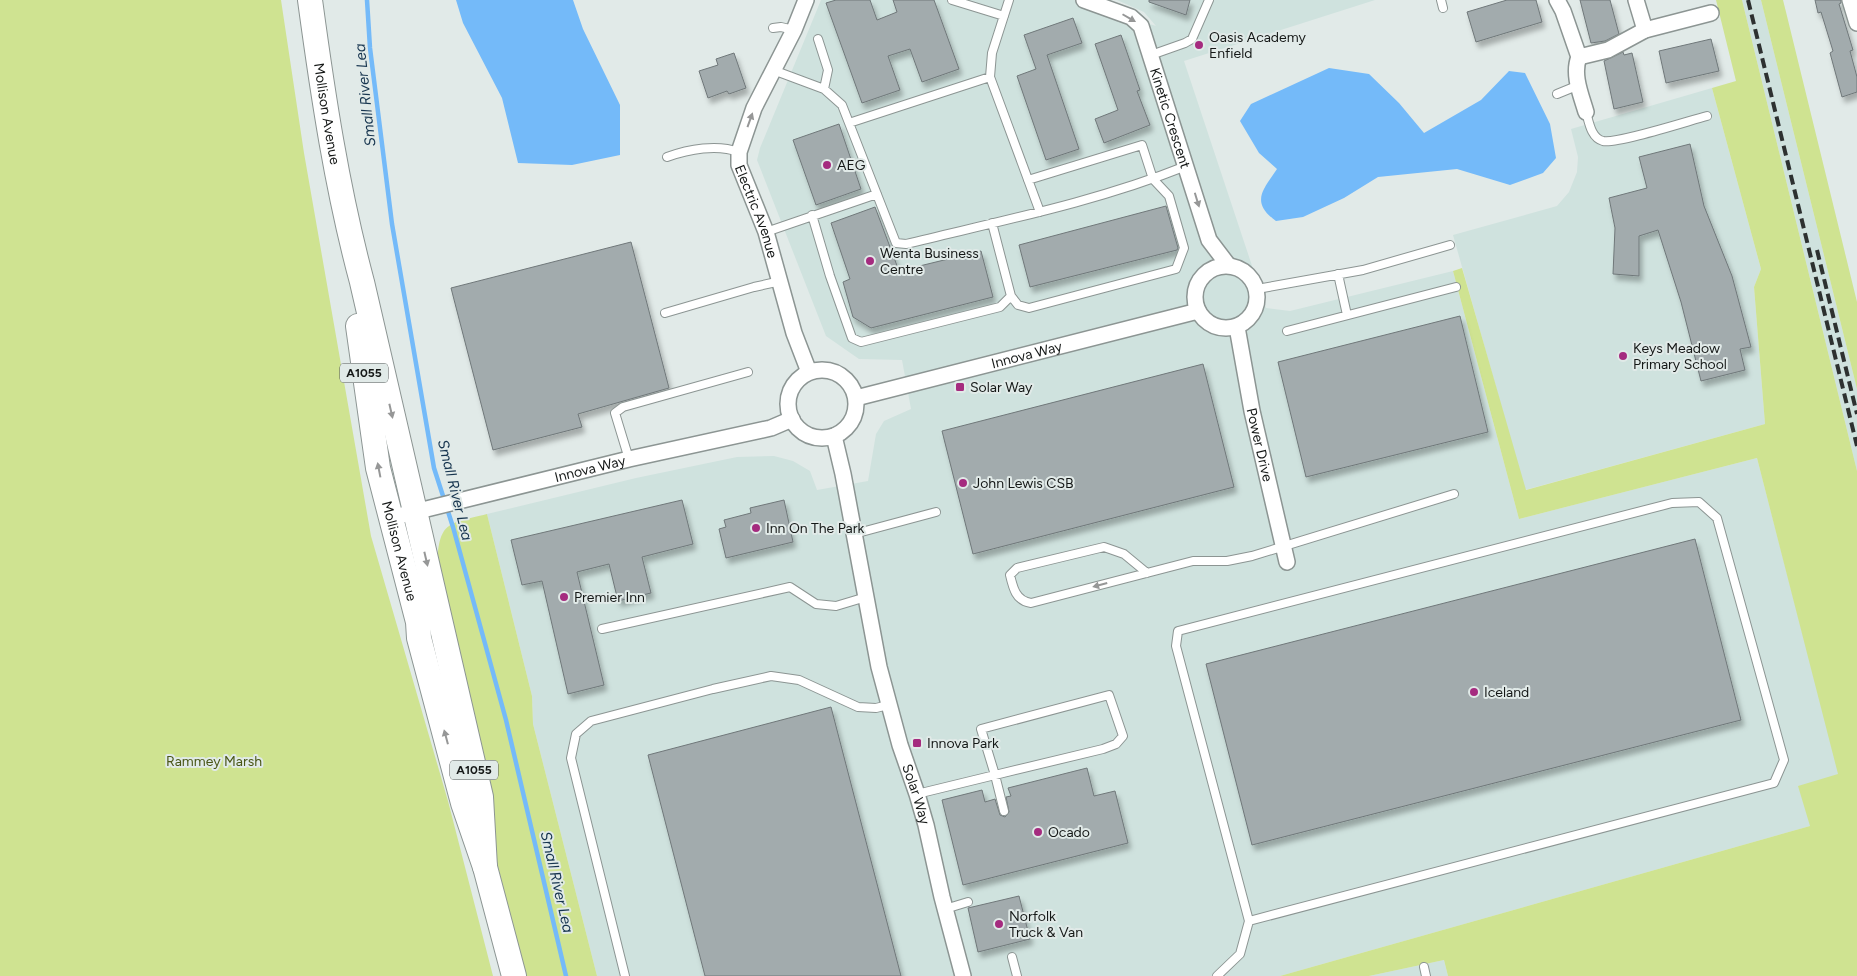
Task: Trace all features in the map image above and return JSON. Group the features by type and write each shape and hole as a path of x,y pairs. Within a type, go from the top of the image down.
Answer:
{"main road":[{"name":"Mollison Avenue","path":"310,0 326,117 347,228 426,509 481,797 485,867"},
{"name":"Mollison Avenue","path":"347,228 352,290 378,468 418,622 419,638 461,794 485,867 514,976"}],"street":[{"name":"Electric Avenue","path":"806,0 794,30 754,108 739,152 739,165 766,232 794,333 809,372"},
{"name":"Kinetic Crescent","path":"1084,0 1131,17 1141,26 1209,240 1228,265"},
{"path":"1557,0 1563,11 1579,57 1577,63 1579,85 1586,112"},
{"path":"1636,0 1645,30"},
{"path":"1850,0 1857,23"},
{"path":"1579,57 1608,50 1645,30 1710,14"},
{"path":"1228,265 1239,268 1253,280 1257,289 1256,308 1245,322 1236,327 1218,328 1210,324 1198,311 1195,302 1195,292 1203,275 1211,269 1228,265"},
{"name":"Innova Way","path":"856,398 1198,311"},
{"name":"Power Drive","path":"1236,327 1252,411 1286,562"},
{"path":"831,371 840,375 853,389 856,398 856,410 853,418 842,431 834,436 820,438 809,435 799,429 792,419 788,408 788,397 792,387 809,372 831,371"},
{"name":"Innova Way","path":"390,518 629,459 771,428 792,419"},
{"name":"Solar Way","path":"834,436 888,705 917,794 963,976"}],"lane":[{"path":"952,0 1004,16"},
{"path":"1009,0 992,53 990,77 1040,212"},
{"path":"1151,55 1192,39 1209,0"},
{"path":"773,28 781,27 794,30"},
{"path":"818,39 828,70 824,89"},
{"path":"773,70 824,89 842,105 896,243 906,244 1040,212 1153,179 1186,166"},
{"path":"849,123 990,77"},
{"path":"1557,94 1579,85"},
{"path":"1586,112 1594,136 1603,141 1619,139 1707,116"},
{"path":"992,223 1011,296 1018,305 1029,308 1176,269 1184,248 1169,196 1153,179 1142,145 1028,180"},
{"path":"668,157 716,147 739,152"},
{"path":"766,232 877,194"},
{"path":"812,215 830,276 852,338 861,342 1000,307 1011,296"},
{"path":"1257,289 1363,270 1450,244"},
{"path":"1338,274 1347,315"},
{"path":"665,313 781,281"},
{"path":"1287,330 1456,287"},
{"path":"629,459 615,413 623,407 748,372"},
{"path":"1147,572 1124,554 1104,546 1017,568 1010,574 1018,597 1024,602 1031,603 1193,561 1227,562 1252,556 1454,494"},
{"path":"1217,976 1240,954 1249,921 1176,646 1178,632 1672,503 1699,502 1717,518 1784,760 1774,783 1249,921"},
{"path":"854,534 936,512"},
{"path":"602,629 790,587 816,604 836,606 866,597"},
{"path":"624,976 570,758 576,734 591,722 713,689 771,676 799,680 858,707 876,708 888,705"},
{"path":"917,794 995,775 1103,749 1116,744 1122,736 1109,695 981,729 995,775 1004,811"},
{"path":"945,909 968,902"},
{"path":"1012,958 1017,976"},
{"path":"1424,967 1426,976"}],"shaded area":[{"path":"821,0 1074,0 1156,26 1144,12 1117,0 1375,0 1184,61 1266,308 1290,311 1453,271 1519,519 1757,458 1839,774 1810,826 1280,976 597,976 533,724 532,696 487,514 636,478 737,457 774,456 793,461 810,471 817,490 868,481 876,434 884,421 911,409 902,360 859,359 826,336 757,160 760,148"},
{"path":"1742,0 1761,0 1857,389 1857,471"},
{"name":"Keys Meadow Primary School","path":"1712,88 1761,269 1754,287 1765,424 1525,490 1453,235 1557,206 1569,192 1577,172 1578,157 1571,129"},
{"path":"1444,960 1448,976 1369,976"}],"green space":[{"name":"Rammey Marsh","path":"0,0 281,0 304,153 371,536 448,801 493,976 0,976"},
{"path":"1716,0 1742,0 1857,471 1857,976 1448,976 1444,960 1369,976 1280,976 1810,826 1798,786 1838,774 1757,458 1519,519 1453,271 1462,268 1526,490 1765,424 1754,287 1761,269 1712,88 1736,81"},
{"path":"1761,0 1783,0 1786,12 1857,302 1857,389"},
{"path":"487,514 532,696 533,724 597,976 526,976 488,828 437,567 440,541 448,527 463,520"}],"water":[{"path":"456,0 573,0 583,29 620,105 620,155 572,165 518,163 502,98 463,23"},
{"path":"1329,68 1369,74 1399,103 1424,133 1481,100 1509,71 1525,73 1550,124 1556,158 1543,173 1510,185 1457,169 1378,177 1344,198 1303,217 1276,221 1263,208 1261,202 1267,183 1277,169 1259,153 1240,121 1251,104"}],"building":[{"path":"836,0 870,0 877,20 897,12 893,0 934,0 959,69 922,82 910,49 888,56 900,90 862,103 826,3"},
{"path":"1149,0 1190,0 1186,15 1149,2"},
{"path":"1507,0 1536,0 1542,22 1476,42 1467,12"},
{"path":"1580,0 1610,0 1619,34 1605,41 1591,43"},
{"path":"1815,0 1841,0 1839,4 1853,50 1850,51 1857,77 1857,92 1842,97 1830,53 1833,51 1821,12 1818,13"},
{"path":"1073,18 1082,43 1047,55 1079,149 1046,160 1017,76 1036,69 1024,35"},
{"path":"1121,35 1140,90 1137,91 1150,125 1104,143 1095,119 1118,110 1095,44"},
{"path":"1711,39 1719,71 1666,83 1659,51"},
{"path":"1623,52 1624,55 1632,53 1643,102 1614,109 1604,61"},
{"path":"734,53 746,88 729,94 727,91 708,98 699,71 718,65 716,59"},
{"name":"AEG","path":"839,124 861,189 816,205 793,140"},
{"path":"1690,144 1704,206 1732,276 1751,347 1740,349 1745,370 1701,381 1681,302 1658,230 1639,236 1639,276 1613,274 1615,228 1609,198 1647,188 1639,157"},
{"path":"1166,206 1177,250 1030,287 1019,245"},
{"name":"Wenta Business Centre","path":"875,207 899,271 981,251 993,297 871,328 853,317 843,282 850,279 831,223"},
{"path":"631,242 669,388 578,414 582,427 493,450 451,288"},
{"path":"1460,316 1488,432 1306,477 1278,362"},
{"path":"1203,364 1234,487 973,554 942,431"},
{"name":"Premier Inn","path":"682,500 693,544 642,557 651,593 618,601 609,564 577,572 604,685 568,694 542,581 522,585 511,540"},
{"name":"Inn On The Park","path":"784,500 793,542 726,558 719,529 726,527 724,520 751,513 750,508"},
{"name":"Iceland","path":"1695,539 1741,720 1252,845 1206,664"},
{"path":"831,707 901,976 705,976 648,755"},
{"name":"Ocado","path":"1087,768 1094,796 1115,791 1128,843 963,885 942,800 982,790 985,802 995,799 1000,815 1005,817 1009,812 1006,797 1011,796 1008,788"},
{"name":"Norfolk Truck & Van","path":"1019,896 1030,939 978,952 968,908"}],"waterway":[{"name":"Small River Lea","path":"367,0 370,48 392,224 434,468 453,527 506,720 566,976"}],"railway":[{"path":"1748,0 1857,446"},
{"path":"1817,250 1857,414"}],"place":[{"name":"Oasis Academy Enfield","path":"1199,45"},
{"name":"AEG","path":"827,165"},
{"name":"Wenta Business Centre","path":"870,261"},
{"name":"Keys Meadow Primary School","path":"1623,356"},
{"name":"Solar Way","path":"960,387"},
{"name":"John Lewis CSB","path":"963,483"},
{"name":"Inn On The Park","path":"756,528"},
{"name":"Premier Inn","path":"564,597"},
{"name":"Iceland","path":"1474,692"},
{"name":"Innova Park","path":"917,743"},
{"name":"Ocado","path":"1038,832"},
{"name":"Norfolk Truck & Van","path":"999,924"}]}
